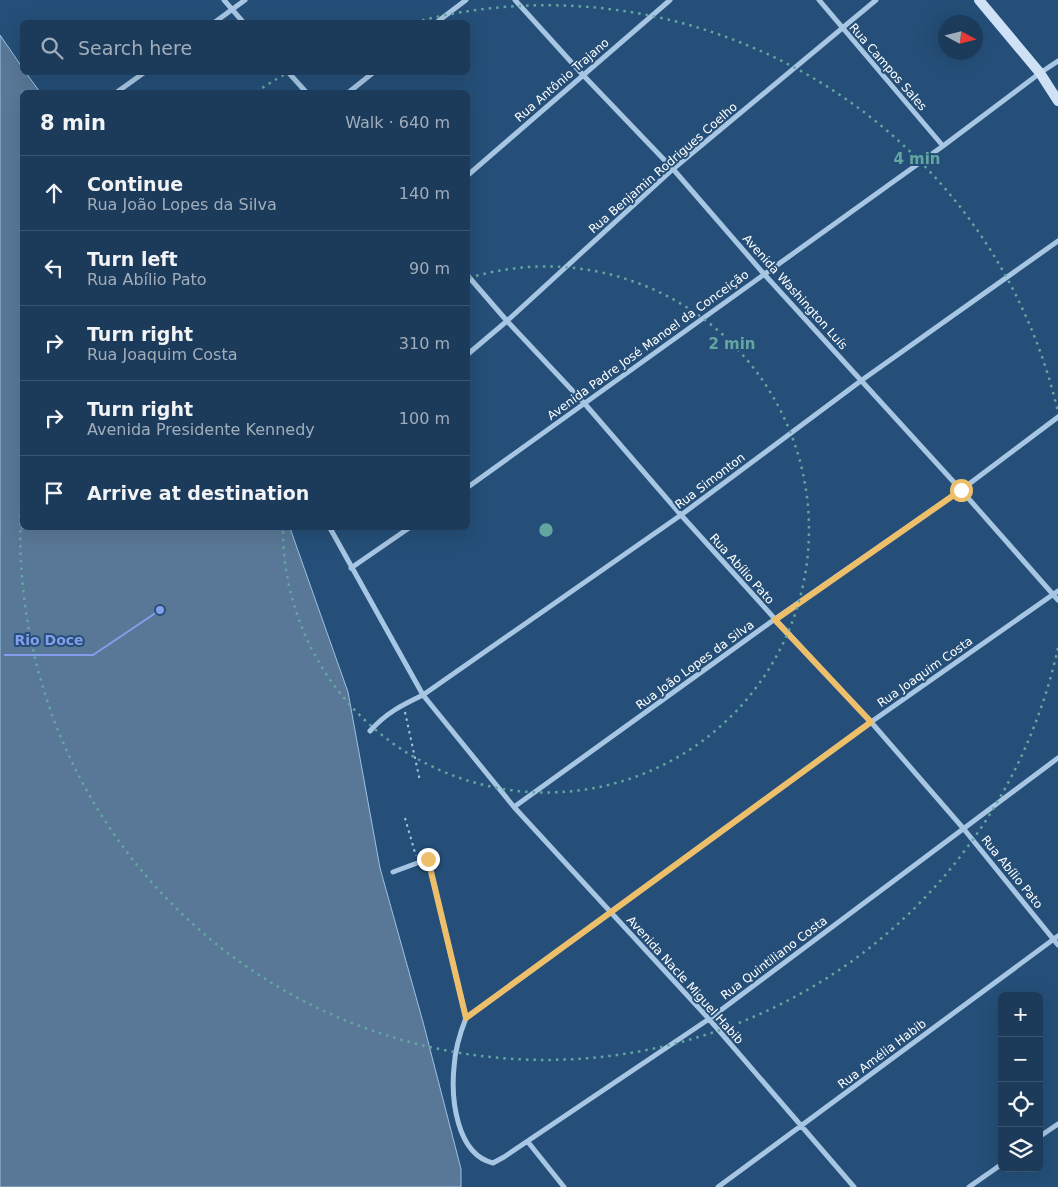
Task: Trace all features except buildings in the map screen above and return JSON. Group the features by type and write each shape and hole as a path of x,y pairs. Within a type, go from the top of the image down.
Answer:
{"street":[{"path":"224,0 241,20"},
{"path":"218,20 245,0"},
{"path":"440,20 466,0"},
{"name":"Avenida Washington Luís","path":"515,0 583,75 673,169 764,274 862,380 1058,600"},
{"name":"Rua Antônio Trajano","path":"470,173 670,0"},
{"name":"Rua Campos Sales","path":"819,0 944,146"},
{"name":"Rua Benjamin Rodrigues Coelho","path":"470,352 507,322 673,169 876,0"},
{"path":"979,0 1040,72 1058,101"},
{"name":"Avenida Padre José Manoel da Conceição","path":"470,485 944,146 1040,72 1058,61"},
{"path":"120,90 141,75"},
{"path":"291,75 304,90"},
{"path":"352,90 370,75"},
{"name":"Rua Simonton","path":"370,731 381,718 423,695 681,515 862,380 1058,241"},
{"name":"Rua Abílio Pato","path":"470,278 507,322 585,404 775,620 871,722 1056,938 1058,945"},
{"name":"Rua João Lopes da Silva","path":"514,807 775,620 961,490 1058,417"},
{"name":"Avenida Nacle Miguel Habib","path":"331,530 423,695 514,807 709,1019 854,1187"},
{"path":"351,568 406,530"},
{"name":"Rua Joaquim Costa","path":"466,1018 871,722 1058,591"},
{"name":"Rua Quintiliano Costa","path":"466,1018 460,1034 454,1066 458,1123 469,1146 483,1161 493,1163 528,1142 709,1019 1058,758"},
{"path":"393,872 428,859 466,1018"},
{"name":"Rua Amélia Habib","path":"718,1187 1056,938"},
{"path":"1043,1134 1058,1124"},
{"path":"528,1142 564,1187"},
{"path":"969,1187 998,1167"}],"path":[{"path":"403,705 420,780"},
{"path":"405,818 418,863"}],"water":[{"path":"0,35 20,64 20,75 27,75 39,90 20,90 20,530 291,530 348,692 380,868 423,1022 461,1169 461,1187 0,1187"}],"place":[{"name":"Rio Doce","path":"160,610"}],"route":[{"path":"428,859 466,1018 871,722 775,620 961,490"}]}
